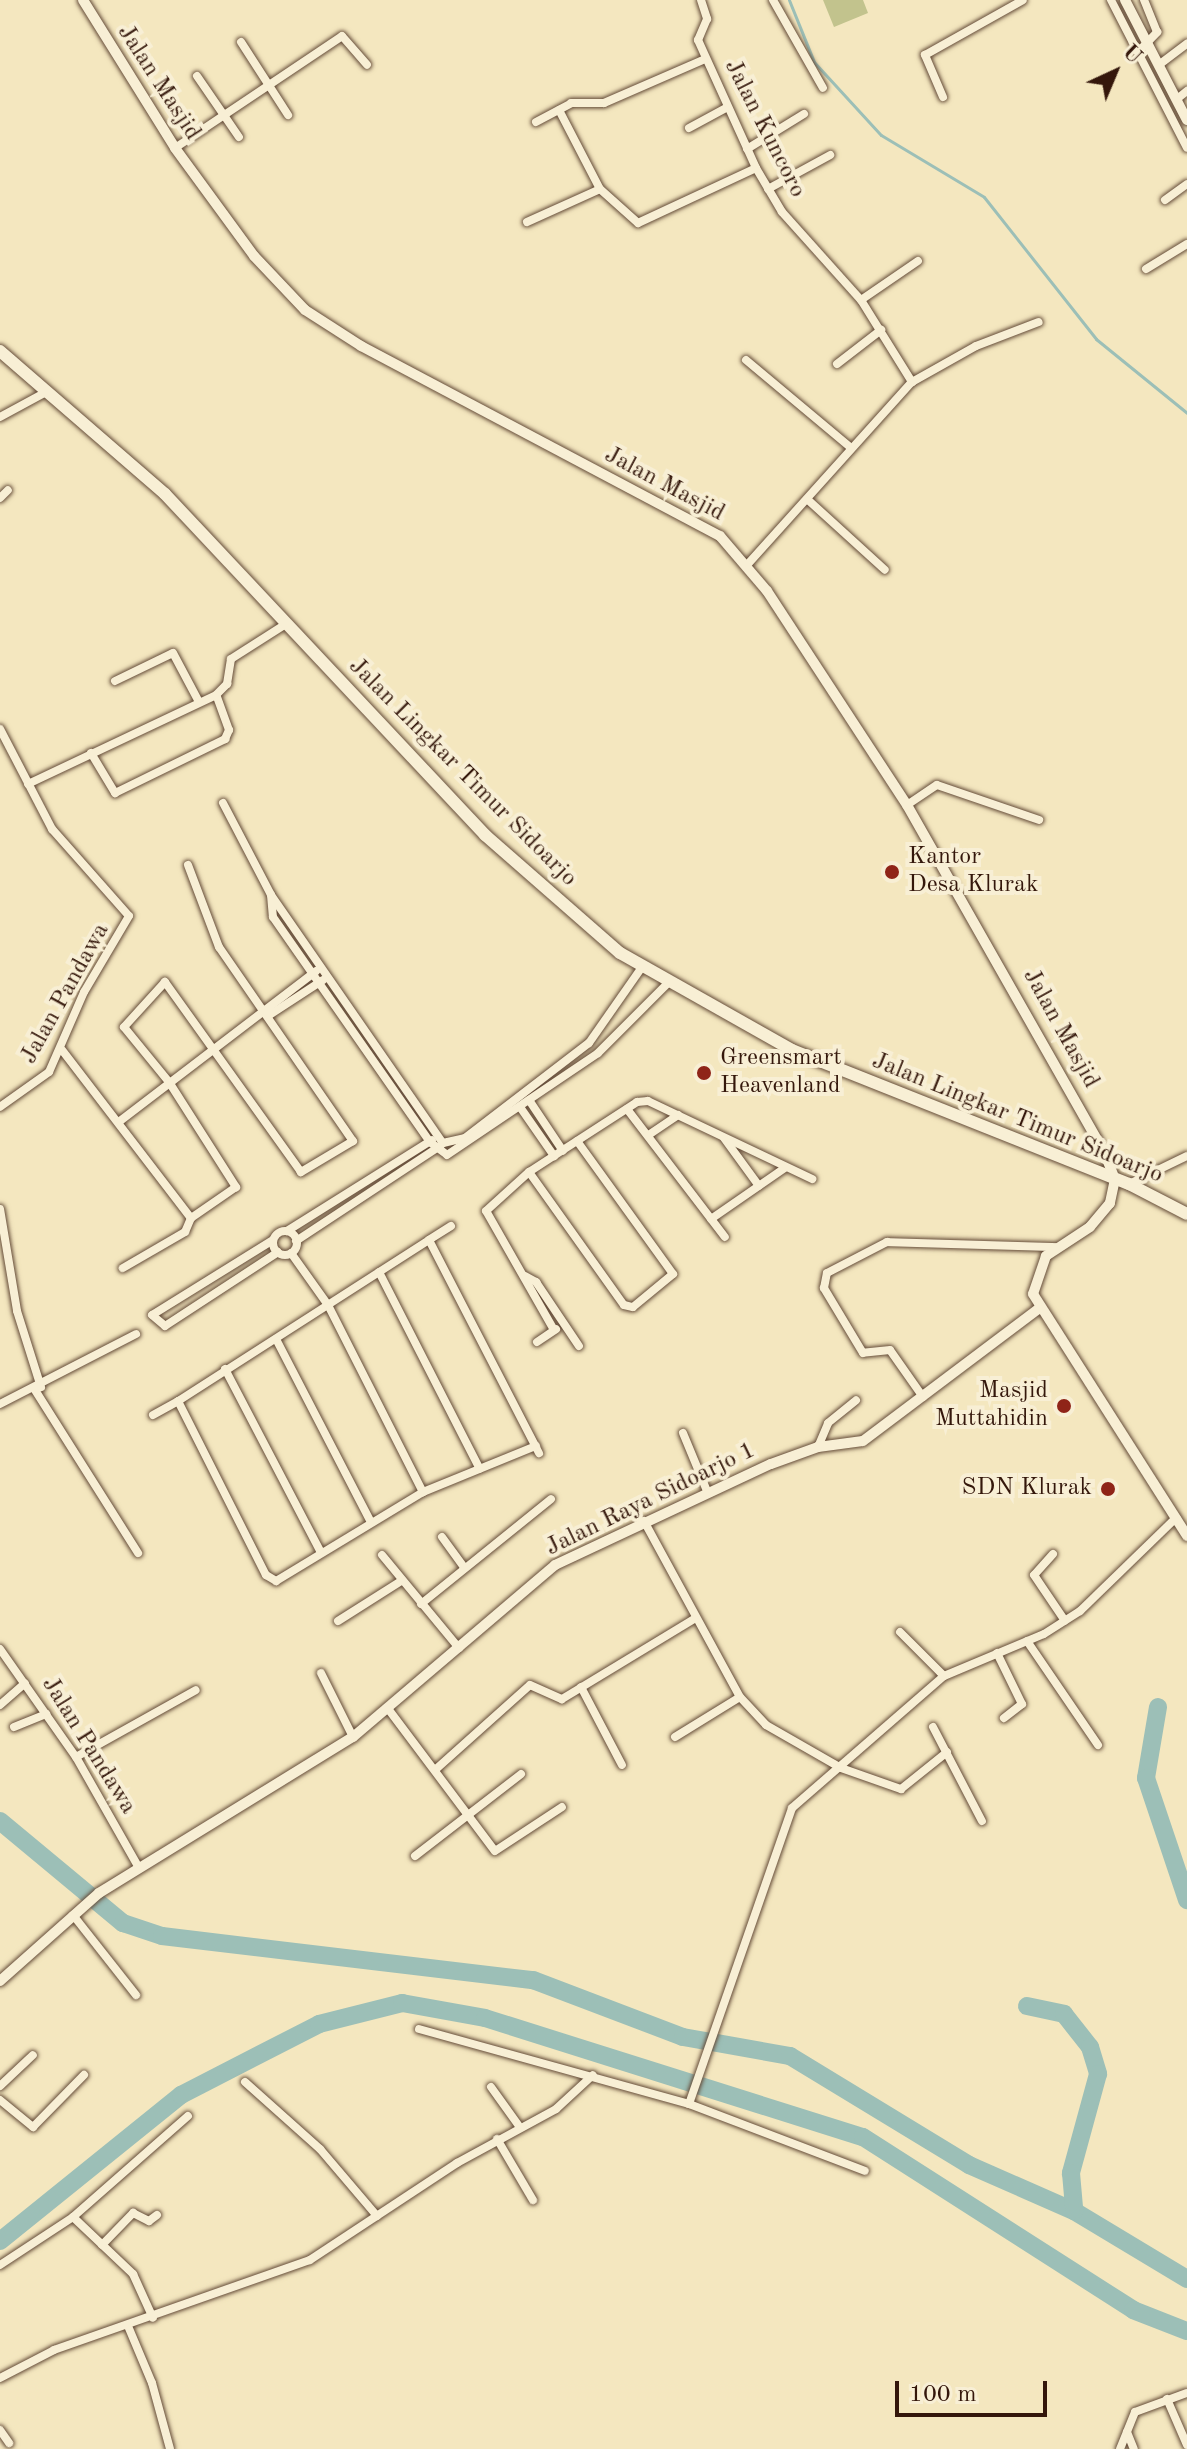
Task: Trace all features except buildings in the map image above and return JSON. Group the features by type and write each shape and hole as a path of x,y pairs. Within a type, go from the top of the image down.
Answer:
{"main road":[{"name":"Jalan Lingkar Timur Sidoarjo","path":"0,351 156,486 485,835 560,906 642,967 667,984 871,1085 1129,1184 1187,1214"}],"street":[{"name":"Jalan Masjid","path":"83,0 175,148 254,256 312,315 711,531 747,565 907,805 1047,1042 1115,1179"},
{"name":"Jalan Kuncoro","path":"701,0 707,19 698,40 726,108 756,168 768,189 861,300 912,382"},
{"path":"773,0 823,88"},
{"path":"943,97 925,55 1023,0"},
{"path":"1111,0 1132,26 1187,120"},
{"path":"1125,0 1132,26"},
{"path":"1144,0 1157,27 1144,48"},
{"path":"175,148 342,36 367,65"},
{"path":"241,42 288,115"},
{"path":"1153,62 1187,44"},
{"path":"536,122 577,101 604,103 705,59"},
{"path":"1153,62 1187,148"},
{"path":"197,76 239,137"},
{"path":"1177,99 1187,91"},
{"path":"689,128 726,108"},
{"path":"559,110 600,189 628,218 647,224 756,168"},
{"path":"747,149 804,114"},
{"path":"768,189 830,155"},
{"path":"1165,200 1187,184"},
{"path":"527,222 600,189"},
{"path":"1146,269 1187,244"},
{"path":"861,300 918,261"},
{"path":"747,565 807,499 849,446 912,382 976,346 1039,322"},
{"path":"837,364 881,330"},
{"path":"746,360 849,446"},
{"path":"0,417 46,392"},
{"path":"0,498 8,490"},
{"path":"807,499 885,570"},
{"path":"28,784 216,695 227,684 231,659 286,624"},
{"path":"115,681 173,653 199,702"},
{"path":"91,753 115,793 225,739 229,730 216,695"},
{"name":"Jalan Pandawa","path":"0,729 28,784 68,850 129,916 84,992 62,1050 41,1081 0,1107"},
{"path":"907,805 943,785 1039,820"},
{"path":"223,803 271,895 437,1143"},
{"path":"123,1268 185,1232 191,1218 236,1187 169,1082 124,1025 163,983 170,983 217,1047 301,1172 309,1172 353,1138 215,939 188,865"},
{"path":"271,895 271,912 319,982 437,1143 456,1154 531,1104 598,1053 667,984"},
{"path":"301,954 310,949"},
{"path":"265,1014 322,967"},
{"path":"291,1253 278,1252 165,1326 153,1317 154,1310 437,1143 459,1142 589,1043 642,967"},
{"path":"120,1121 217,1047 328,976"},
{"path":"616,1008 632,1021"},
{"path":"603,1027 616,1036"},
{"path":"589,1043 598,1053"},
{"path":"62,1050 120,1121 191,1218"},
{"path":"519,1097 531,1104 563,1151"},
{"path":"519,1097 522,1110 554,1156"},
{"path":"554,1330 486,1211 529,1172 627,1109 645,1100 812,1179"},
{"path":"627,1109 650,1134 725,1237"},
{"path":"650,1134 678,1115"},
{"path":"724,1137 759,1186"},
{"path":"529,1172 624,1305 633,1307 673,1274 577,1141"},
{"path":"291,1253 296,1241 437,1143"},
{"path":"1129,1184 1187,1156"},
{"path":"711,1219 786,1167"},
{"path":"1115,1179 1099,1218 1056,1247 1035,1274 1038,1309 1187,1536"},
{"path":"0,1209 17,1311 38,1388 138,1553"},
{"path":"153,1415 451,1226"},
{"path":"287,1231 296,1241"},
{"path":"273,1240 278,1252"},
{"path":"178,1401 268,1578 276,1581 370,1520 423,1492 537,1450 429,1240"},
{"path":"923,1397 890,1350 863,1353 824,1288 827,1273 887,1242 1056,1247"},
{"path":"291,1253 328,1305 423,1492"},
{"path":"379,1272 480,1469"},
{"path":"525,1276 579,1346"},
{"path":"178,1296 187,1311"},
{"name":"Jalan Raya Sidoarjo 1","path":"0,1981 99,1893 138,1866 264,1797 353,1737 389,1710 555,1565 707,1491 818,1447 863,1441 1038,1309"},
{"path":"537,1342 563,1324"},
{"path":"0,1404 38,1388 136,1334"},
{"path":"276,1339 370,1520"},
{"path":"225,1369 320,1551"},
{"path":"818,1447 828,1423 856,1400"},
{"path":"683,1433 707,1491"},
{"path":"421,1604 551,1499"},
{"path":"691,2100 711,2050 787,1817 944,1676 1027,1641 1065,1621 1176,1518"},
{"path":"644,1521 694,1619 740,1697 766,1725 841,1768 904,1789 947,1752"},
{"path":"442,1537 464,1567"},
{"path":"1053,1554 1034,1575 1065,1621"},
{"path":"382,1555 459,1648"},
{"path":"338,1621 401,1581"},
{"path":"435,1770 530,1685 558,1700 694,1619"},
{"path":"900,1632 944,1676"},
{"path":"1027,1641 1061,1699 1098,1745"},
{"name":"Jalan Pandawa","path":"0,1649 76,1757 138,1866"},
{"path":"997,1653 1022,1704 1004,1718"},
{"path":"321,1673 353,1737"},
{"path":"0,1705 25,1683"},
{"path":"581,1687 622,1765"},
{"path":"76,1757 196,1690"},
{"path":"675,1737 740,1697"},
{"path":"389,1710 468,1816 499,1852 562,1807"},
{"path":"14,1727 46,1714"},
{"path":"933,1727 982,1821"},
{"path":"415,1856 521,1774"},
{"path":"73,1915 136,1995"},
{"path":"419,2029 691,2100 865,2171"},
{"path":"0,2086 33,2055"},
{"path":"0,2100 33,2127 84,2075"},
{"path":"0,2378 54,2350 153,2318 310,2260 497,2139 556,2109 593,2075"},
{"path":"245,2082 320,2149 377,2216"},
{"path":"491,2087 519,2126"},
{"path":"0,2265 73,2217 188,2116"},
{"path":"497,2139 533,2200"},
{"path":"102,2245 133,2213 149,2221 157,2215"},
{"path":"73,2217 135,2277 153,2318"},
{"path":"128,2326 152,2383 170,2449"},
{"path":"1120,2449 1135,2412 1187,2393"},
{"path":"1167,2399 1187,2445"},
{"path":"0,2430 9,2443"},
{"path":"1126,2431 1134,2449"}],"green space":[{"path":"823,0 863,0 868,13 834,27"}],"waterway":[{"path":"789,0 814,62 881,135 984,197 1096,339 1187,413"},
{"path":"1158,1707 1146,1778 1187,1900"},
{"path":"0,1821 123,1923 162,1936 533,1980 683,2037 790,2056 969,2165 1074,2211 1187,2279"},
{"path":"0,2241 181,2095 319,2024 402,2003 485,2018 863,2137 1133,2310 1187,2331"},
{"path":"1027,2006 1064,2014 1090,2047 1098,2074 1071,2173 1074,2211"}],"place":[{"name":"Kantor Desa Klurak","path":"892,872"},
{"name":"Greensmart Heavenland","path":"704,1073"},
{"name":"Masjid Muttahidin","path":"1064,1406"},
{"name":"SDN Klurak","path":"1108,1489"}]}
